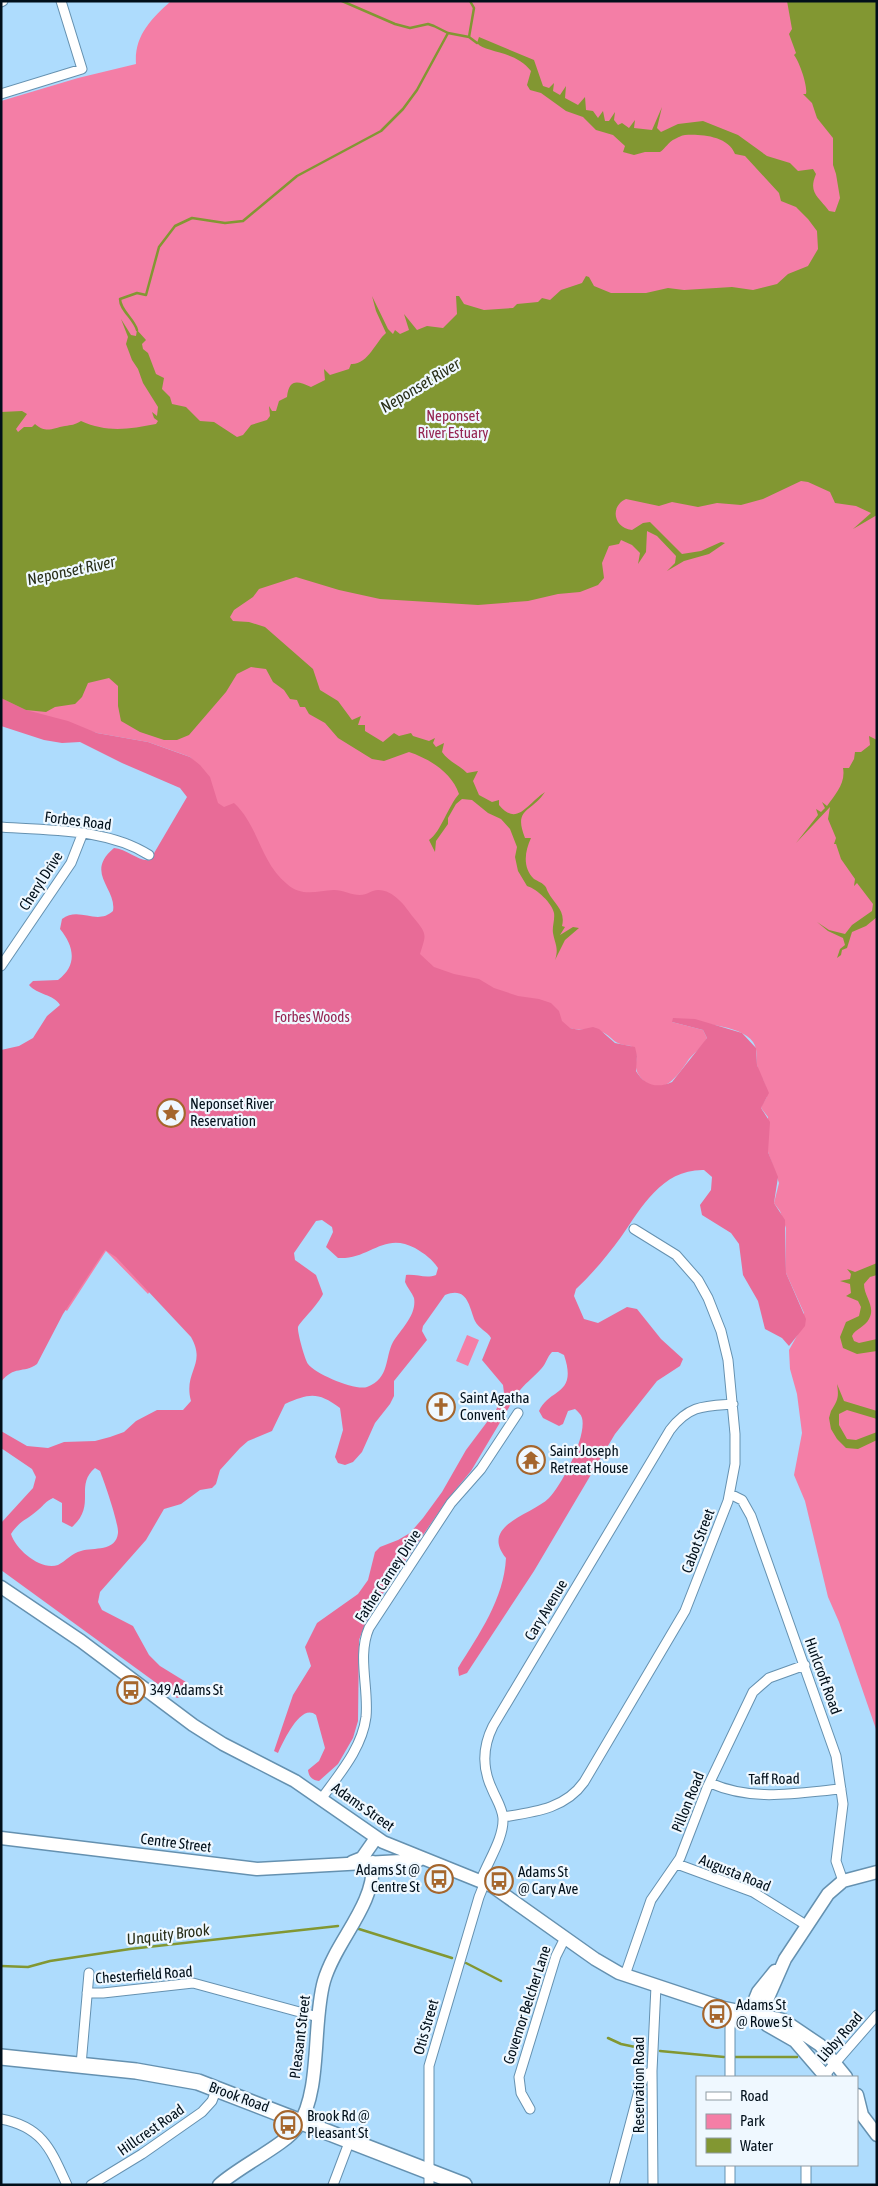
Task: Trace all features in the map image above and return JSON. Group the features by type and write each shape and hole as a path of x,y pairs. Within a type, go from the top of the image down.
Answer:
{"main road":[{"name":"Adams Street","path":"1,1587 81,1641 193,1726 223,1744 279,1771 322,1798 376,1838 483,1881 607,1967 656,1986 733,2011 779,2018 808,2035 836,2063 845,2076"},
{"name":"Centre Street","path":"1,1838 249,1868 415,1860 432,1862"},
{"path":"348,1863 362,1858 376,1838"},
{"name":"Pleasant Street","path":"219,2185 247,2163 288,2137 302,2120 309,2096 318,2017 325,1979 369,1890 373,1862"},
{"path":"753,2015 767,2000 784,1959 828,1894 843,1881 877,1872"},
{"name":"Adams Street","path":"753,2015 799,2045 824,2076"},
{"path":"799,2045 808,2035"},
{"name":"Brook Road","path":"1,2057 164,2075 217,2088 350,2140 429,2178 464,2185"},
{"path":"859,2113 877,2135"}],"street":[{"path":"1,94 82,70 61,1"},
{"name":"Forbes Road","path":"1,827 82,834 122,841 149,855"},
{"name":"Cheryl Drive","path":"1,966 71,863 82,834"},
{"name":"Cabot Street","path":"503,1816 550,1808 570,1798 584,1782 681,1618 730,1494 736,1449 733,1404 724,1341 705,1292 693,1274 676,1255 634,1229"},
{"name":"Cary Avenue","path":"503,1816 489,1783 485,1763 487,1743 493,1726 670,1430 683,1415 692,1409 733,1404"},
{"name":"Father Carney Drive","path":"322,1798 353,1754 363,1731 366,1706 364,1646 369,1628 451,1503 481,1469 518,1413"},
{"name":"Hurlcroft Road","path":"730,1494 742,1500 751,1516 834,1747 841,1789 842,1817 836,1861 843,1881"},
{"name":"Pillon Road","path":"625,1975 651,1900 677,1864 710,1782 756,1687 769,1678 805,1665"},
{"name":"Taff Road","path":"710,1782 737,1793 763,1796 841,1789"},
{"path":"483,1881 500,1834 503,1816"},
{"name":"Augusta Road","path":"677,1864 753,1892 806,1925"},
{"name":"Otis Street","path":"429,2178 428,2079 430,2059 483,1881"},
{"name":"Governor Belcher Lane","path":"530,2109 521,2093 518,2077 556,1956 565,1938"},
{"path":"81,2065 89,1973"},
{"name":"Chesterfield Road","path":"87,1993 193,1983 318,2017"},
{"name":"Reservation Road","path":"653,2185 652,2071 656,1986"},
{"path":"730,2076 730,2028 733,2011"},
{"name":"Libby Road","path":"826,2076 877,2016"},
{"path":"614,2185 640,2087 646,2075 652,2071"},
{"name":"Hillcrest Road","path":"91,2185 134,2160 202,2112 212,2101 217,2088"},
{"path":"1,2119 29,2129 45,2141 67,2185"},
{"path":"333,2185 350,2140"},
{"path":"730,2166 730,2185"},
{"path":"806,2166 806,2185"}],"green space":[{"name":"Neponset River Estuary","path":"171,1 877,1 877,1732 839,1622 828,1597 805,1501 794,1475 802,1433 797,1394 790,1369 789,1350 798,1334 804,1313 786,1273 786,1228 780,1211 774,1203 779,1183 768,1152 768,1117 761,1108 767,1097 767,1091 757,1065 756,1047 747,1036 738,1031 716,1025 672,1022 703,1030 707,1038 675,1077 664,1086 650,1085 638,1074 636,1066 637,1056 631,1046 616,1042 606,1034 598,1031 570,1028 260,1133 148,1294 106,1251 67,1311 17,1273 209,777 190,757 148,742 97,733 1,704 1,101 78,78 136,64 138,45 145,29"},
{"name":"Forbes Woods","path":"1,698 26,710 68,721 97,733 148,742 190,757 210,777 218,803 224,807 234,803 242,812 271,865 278,875 292,888 304,892 334,890 360,895 378,890 389,893 403,904 423,931 424,938 420,954 434,967 454,974 479,979 494,988 518,996 551,1003 559,1011 562,1021 570,1028 579,1030 593,1027 599,1029 615,1043 635,1047 637,1056 636,1071 643,1080 651,1084 661,1085 672,1082 707,1038 703,1030 672,1022 673,1018 695,1019 742,1033 756,1048 757,1065 769,1093 761,1108 770,1122 768,1152 778,1177 774,1203 785,1220 786,1273 806,1319 805,1326 789,1346 782,1338 765,1329 758,1301 743,1275 739,1244 731,1233 702,1215 700,1205 711,1190 712,1177 704,1170 689,1171 676,1176 655,1192 645,1202 605,1258 576,1289 574,1296 584,1319 598,1323 627,1307 637,1309 661,1339 683,1359 680,1366 657,1381 615,1434 534,1571 467,1673 459,1676 458,1668 489,1616 501,1588 506,1558 499,1547 499,1537 503,1529 549,1498 566,1472 581,1436 582,1418 575,1409 568,1411 563,1424 559,1426 543,1418 539,1411 549,1398 565,1385 567,1378 564,1355 552,1352 543,1367 517,1394 471,1471 447,1500 369,1614 359,1640 358,1721 353,1738 338,1764 319,1781 311,1778 308,1770 319,1761 325,1748 316,1715 310,1712 299,1718 288,1733 278,1753 274,1751 293,1695 311,1666 305,1647 317,1623 358,1594 368,1580 375,1552 380,1547 410,1533 423,1518 442,1492 466,1450 496,1410 504,1393 503,1385 482,1360 491,1338 475,1321 469,1304 463,1296 459,1293 445,1295 423,1326 422,1331 427,1340 394,1381 394,1396 390,1404 375,1423 362,1452 353,1462 345,1465 338,1463 335,1457 343,1430 340,1408 326,1399 308,1396 285,1404 272,1431 248,1441 240,1448 220,1470 216,1484 212,1488 200,1490 181,1504 164,1509 146,1540 100,1592 98,1602 102,1610 133,1626 149,1655 160,1666 186,1682 182,1696 177,1698 1,1570 1,1523 33,1488 36,1477 32,1469 1,1448 1,1431 27,1446 48,1448 64,1442 95,1441 110,1437 124,1432 136,1421 157,1410 183,1410 191,1401 190,1382 197,1355 191,1337 116,1257 105,1250 63,1314 37,1364 27,1369 10,1373 1,1382 1,1050 19,1046 33,1038 47,1016 60,1005 54,999 36,991 29,985 33,981 58,980 69,968 72,955 65,935 60,929 62,919 75,914 101,917 113,911 111,895 102,873 102,865 106,857 114,848 142,859 150,860 187,797 180,788 122,763 80,742 62,743 44,740 1,726","holes":["322,1220 332,1227 333,1232 326,1247 338,1258 359,1255 385,1244 394,1243 415,1248 438,1268 436,1275 432,1276 406,1275 405,1282 414,1298 411,1316 393,1342 386,1367 380,1379 367,1387 362,1388 345,1384 327,1377 312,1368 308,1364 302,1346 298,1327 323,1294 316,1275 295,1260 294,1253 316,1221","95,1468 100,1471 114,1512 118,1528 116,1539 104,1548 78,1552 58,1565 44,1565 30,1558 14,1540 11,1534 14,1529 53,1498 62,1503 62,1522 72,1527 83,1511 86,1482"]},
{"path":"467,1335 479,1340 468,1366 456,1361"}],"water":[{"name":"Neponset River","path":"787,1 877,1 877,515 853,529 871,513 856,506 835,503 830,492 808,482 801,481 763,499 741,505 717,503 698,507 672,502 659,506 626,499 621,502 616,511 616,516 621,525 632,530 643,523 650,522 682,554 701,551 721,542 725,543 709,554 684,561 667,571 675,563 676,556 657,536 647,531 646,552 638,564 640,553 632,545 621,540 619,544 609,546 602,563 604,578 598,585 580,592 558,594 528,601 478,605 380,599 339,590 296,577 259,589 253,597 234,610 230,617 233,621 249,622 265,627 313,669 320,690 338,701 352,720 361,716 358,725 365,725 365,731 383,742 394,733 399,736 411,733 413,736 429,741 435,738 433,743 436,747 444,743 442,752 448,758 467,773 478,771 473,781 479,795 492,802 499,800 499,805 505,811 517,814 545,792 522,816 521,821 525,838 531,838 527,848 526,864 530,874 545,886 561,911 562,926 565,927 560,935 573,927 579,928 565,940 555,960 557,949 553,933 553,909 544,897 527,886 518,871 515,857 517,847 510,829 501,819 488,813 472,800 462,799 456,804 448,818 448,824 436,841 435,852 429,840 437,831 459,794 456,786 446,773 425,759 409,752 384,761 372,759 338,738 325,723 309,714 305,707 300,707 297,700 290,699 284,690 273,682 266,669 251,667 237,674 226,692 189,735 177,740 164,740 140,732 121,721 118,706 118,686 109,678 88,683 82,697 75,704 55,707 46,712 26,710 1,698 1,412 22,411 27,414 16,429 18,432 24,427 32,427 35,424 43,429 50,430 73,425 81,421 109,429 156,424 158,421 154,418 152,412 157,416 158,407 143,383 138,369 132,360 126,344 128,337 121,319 131,335 136,336 137,330 146,340 142,344 143,349 148,353 156,374 164,378 162,389 170,397 172,404 186,407 200,421 214,422 237,437 243,435 251,425 267,420 270,416 269,406 272,411 276,411 279,401 287,397 292,384 302,383 311,387 325,380 324,369 330,375 349,369 351,364 362,361 367,357 386,333 376,311 372,296 388,329 393,334 395,330 400,334 409,330 404,314 417,330 427,326 443,328 457,314 456,296 459,296 464,304 484,310 513,308 517,304 538,302 542,298 550,300 561,290 582,283 586,276 589,277 594,286 611,293 646,293 668,288 684,290 732,287 753,290 777,284 788,274 808,266 818,249 817,231 796,207 781,201 779,193 745,156 735,154 720,139 697,135 685,135 671,141 660,152 645,152 634,155 623,152 625,146 613,135 596,130 583,117 566,111 541,93 530,90 527,85 531,71 524,64 517,59 487,49 477,43 479,37 534,60 543,86 549,88 554,83 553,91 560,95 566,86 565,98 578,105 585,97 586,110 593,111 598,118 603,111 605,121 609,121 615,112 614,120 618,125 622,123 629,128 635,120 634,128 652,130 662,107 657,128 661,132 678,124 703,121 738,135 767,156 790,163 798,171 813,169 816,174 813,186 815,194 829,211 835,212 840,198 833,165 833,138 817,118 812,103 803,94 806,94 806,85 801,68 794,55 796,53 789,34 792,29"},
{"path":"869,736 877,740 877,917 866,926 852,932 847,948 842,950 841,955 837,958 840,949 845,945 843,938 828,931 817,922 829,930 845,934 852,925 872,911 873,904 857,883 854,886 855,879 841,859 836,844 834,844 836,838 828,819 830,807 796,843 818,815 816,809 821,812 825,808 822,802 827,806 836,793 843,779 843,768 849,768 854,759 855,752 861,752 870,745"},
{"path":"877,1263 877,1275 870,1277 864,1284 871,1314 867,1322 852,1336 854,1341 859,1343 877,1339 877,1351 857,1354 843,1348 840,1337 846,1322 859,1316 861,1307 858,1301 846,1296 851,1293 850,1284 840,1281 850,1279 851,1274 847,1269 855,1272"},
{"path":"837,1384 844,1401 877,1411 877,1419 847,1410 839,1414 839,1425 847,1439 856,1440 877,1432 877,1440 858,1449 846,1448 837,1439 831,1429 829,1418 837,1398"}],"waterway":[{"path":"342,1 395,24 410,28 428,24 448,33 469,37 477,43"},
{"path":"469,37 474,8 470,1"},
{"path":"137,330 122,307 120,299 137,293 146,295 159,247 175,226 192,218 225,223 243,221 297,176 381,131 403,109 417,90 448,33"},
{"name":"Unquity Brook","path":"1,1966 28,1967 50,1961 130,1949 338,1926"},
{"name":"Unquity Brook","path":"359,1929 452,1958"},
{"name":"Unquity Brook","path":"466,1963 501,1981"},
{"name":"Unquity Brook","path":"608,2038 621,2044 640,2048"},
{"name":"Unquity Brook","path":"660,2051 724,2057"},
{"name":"Unquity Brook","path":"735,2057 797,2057"}],"place":[{"name":"Neponset River Reservation","path":"171,1113"},
{"name":"Saint Agatha Convent","path":"441,1407"},
{"name":"Saint Joseph Retreat House","path":"531,1460"},
{"name":"349 Adams St","path":"131,1690"},
{"name":"Adams St @ Centre St","path":"439,1879"},
{"name":"Adams St @ Cary Ave","path":"499,1881"},
{"name":"Adams St @ Rowe St","path":"717,2014"},
{"name":"Brook Rd @ Pleasant St","path":"288,2125"}]}
